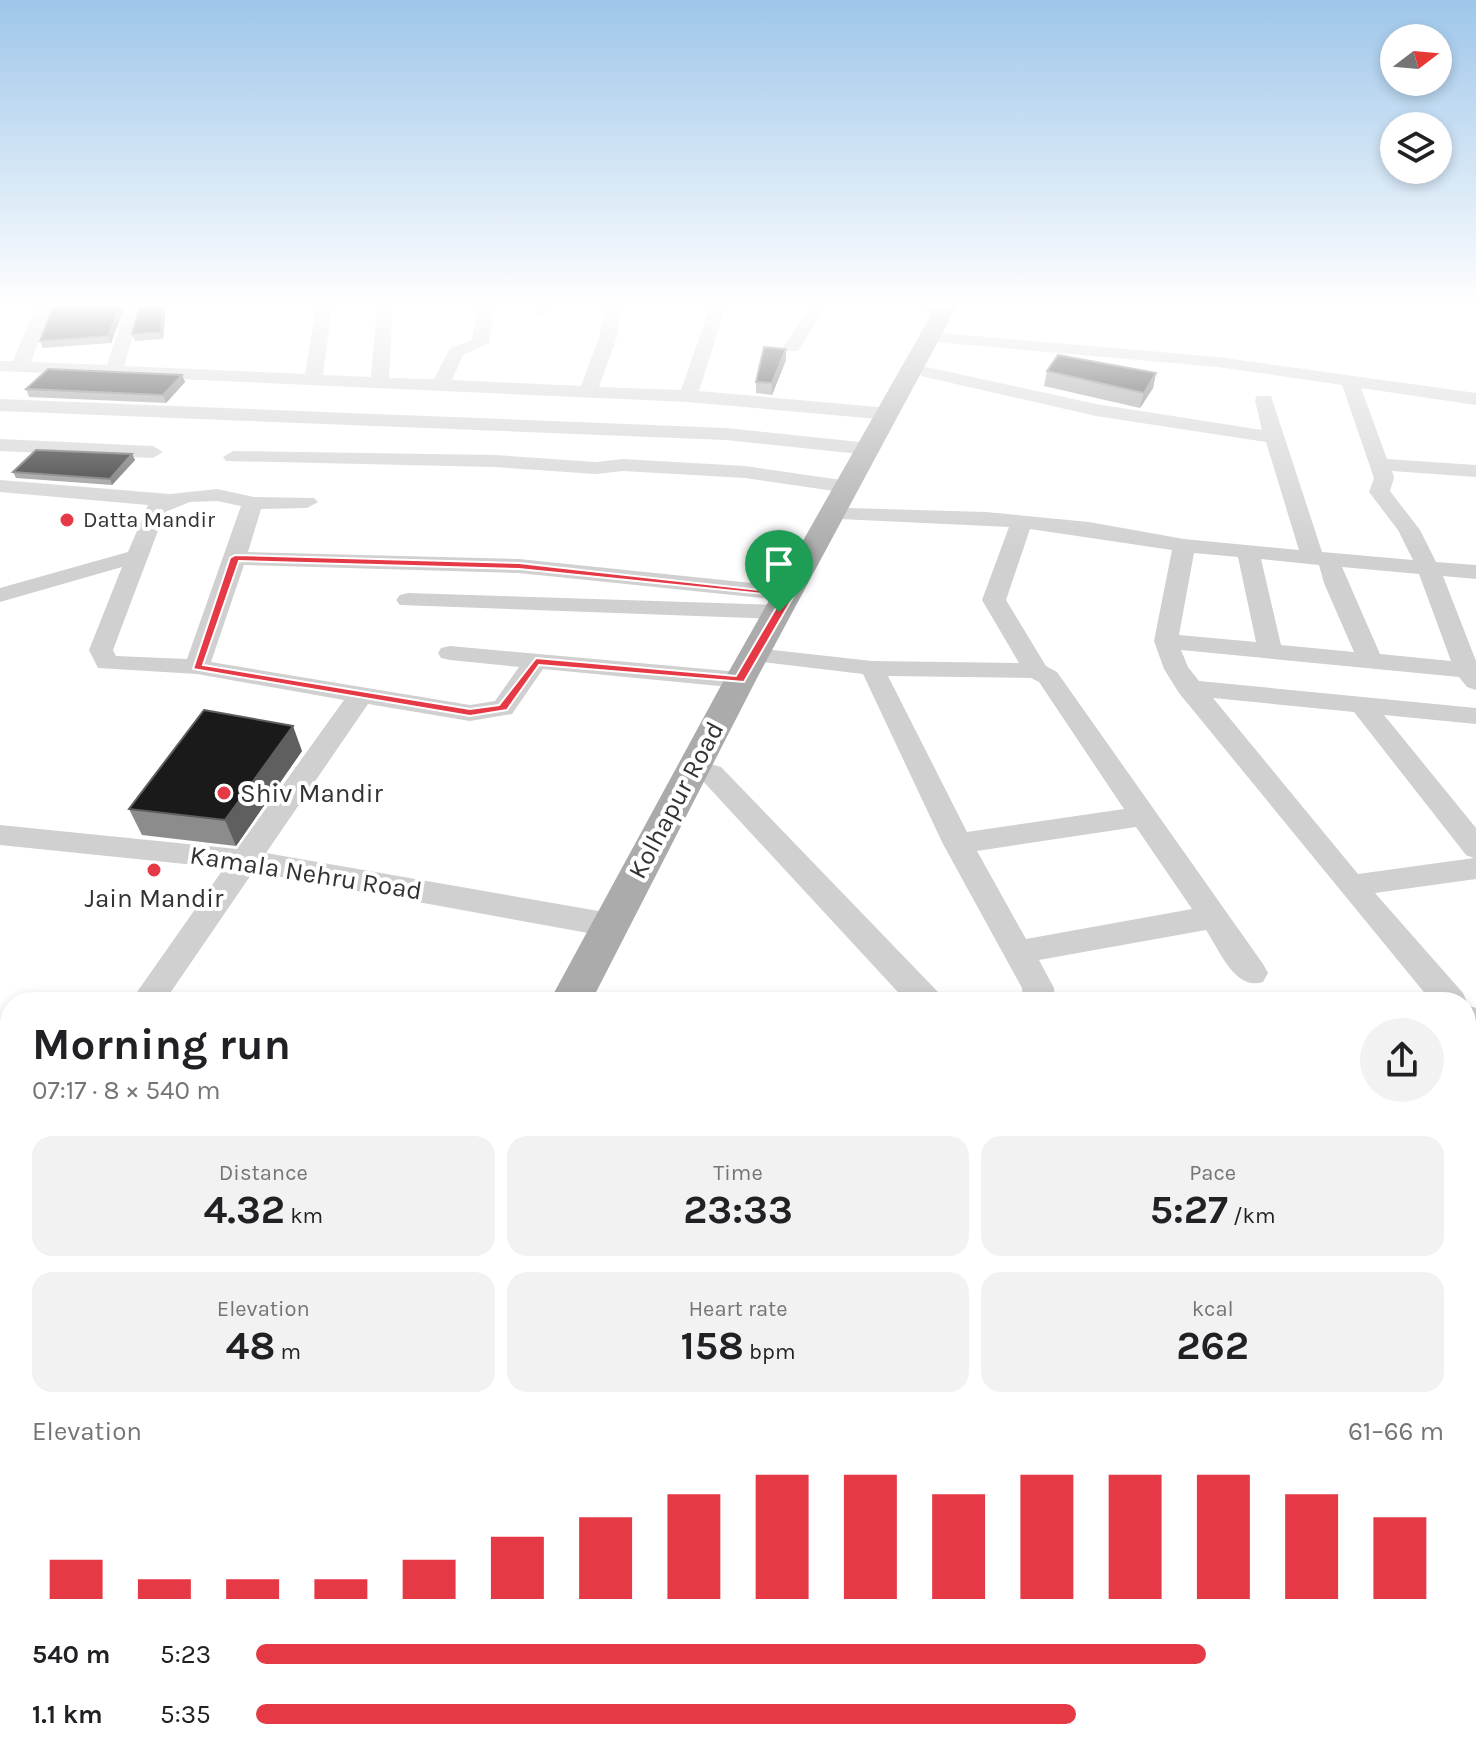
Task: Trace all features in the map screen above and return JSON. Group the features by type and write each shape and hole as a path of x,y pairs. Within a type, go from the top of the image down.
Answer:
{"main road":[{"name":"Kolhapur Road","path":"575,992 848,500 869,449 903,388"},
{"name":"Kolhapur Road","path":"599,992 692,802 711,773 784,603 917,388"}],"street":[{"path":"119,496 203,388"},
{"path":"486,388 688,396 889,414"},
{"path":"588,392 589,388"},
{"path":"688,396 691,388"},
{"path":"999,388 1110,413 1273,437"},
{"path":"1352,388 1384,478 1379,492 1393,505 1427,566 1473,675"},
{"path":"1403,388 1476,399"},
{"path":"383,458 505,389"},
{"path":"1264,400 1273,437 1320,557 1371,661"},
{"path":"0,405 726,434 869,449"},
{"path":"205,497 263,414"},
{"path":"0,445 153,452"},
{"path":"233,457 383,458 745,472 848,500 1184,546 1247,549 1476,572"},
{"path":"1379,464 1471,470 1476,489"},
{"path":"0,486 168,500 235,495 252,503 307,502"},
{"path":"168,500 156,508 101,650 107,663 197,667 470,713 503,708 536,661"},
{"path":"197,667 252,503"},
{"path":"1022,522 994,600 1036,671"},
{"path":"1184,546 1166,641 1169,656 1188,688 1442,992"},
{"path":"1247,549 1270,651"},
{"path":"0,595 137,556"},
{"path":"235,558 519,566 784,603"},
{"path":"408,600 784,603"},
{"path":"1166,641 1371,661 1473,675"},
{"path":"450,653 536,661 1036,671 1048,677 1252,973"},
{"path":"872,668 958,844 1038,992"},
{"path":"1188,688 1476,716"},
{"path":"153,992 362,693"},
{"path":"1362,705 1476,848"},
{"path":"711,773 894,987"},
{"path":"958,844 1142,816"},
{"name":"Kamala Nehru Road","path":"0,835 245,860 610,925"},
{"path":"1351,886 1476,868"},
{"path":"1019,952 1214,917"}],"building":[{"path":"27,388 170,388 163,395"},
{"path":"1123,388 1147,388 1144,393"},
{"path":"36,450 132,454 110,479 13,472"},
{"path":"204,710 293,726 225,820 129,809"}],"place":[{"name":"Datta Mandir","path":"67,520"},
{"name":"Shiv Mandir","path":"224,793"},
{"name":"Jain Mandir","path":"154,870"}],"route":[{"path":"235,558 519,566 790,594 779,612 740,680 536,661 503,708 470,713 402,699 197,667 235,558"}]}
